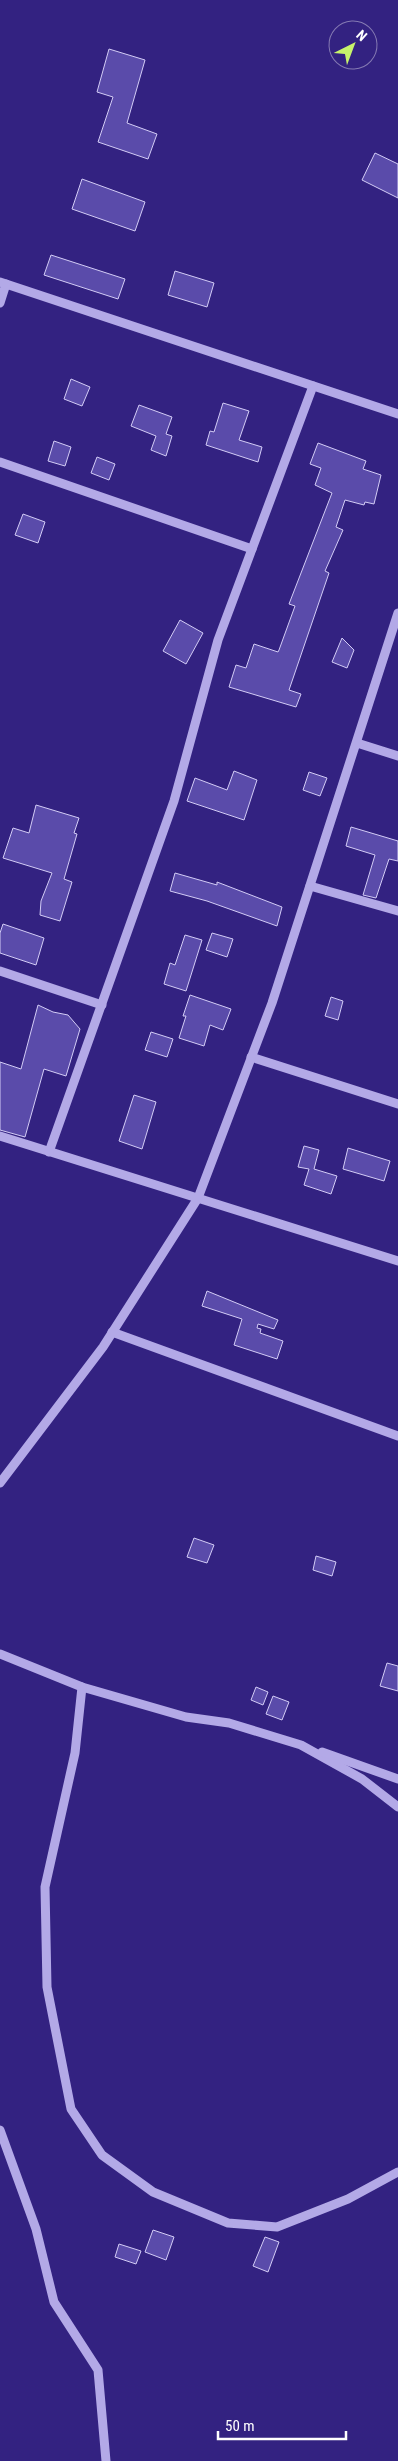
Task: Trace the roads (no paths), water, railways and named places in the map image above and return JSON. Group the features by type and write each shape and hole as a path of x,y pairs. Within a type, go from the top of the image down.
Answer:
{"street":[{"path":"0,303 3,283 398,414"},
{"path":"49,1152 174,801 218,640 313,386"},
{"path":"0,462 252,549"},
{"path":"0,1483 112,1332 198,1198 251,1058 310,886 398,613"},
{"path":"357,743 398,756"},
{"path":"310,886 398,911"},
{"path":"0,971 102,1005"},
{"path":"251,1058 398,1104"},
{"path":"0,1136 398,1261"},
{"path":"112,1332 398,1436"},
{"path":"0,1654 82,1688 186,1717 229,1724 301,1745 398,1779"},
{"path":"82,1688 75,1753 45,1887 47,1987 71,2109 102,2155 153,2192 228,2224 277,2227 348,2199 398,2172"},
{"path":"301,1745 362,1779 398,1807"},
{"path":"0,2130 36,2229 54,2302 98,2370 106,2461"}]}
